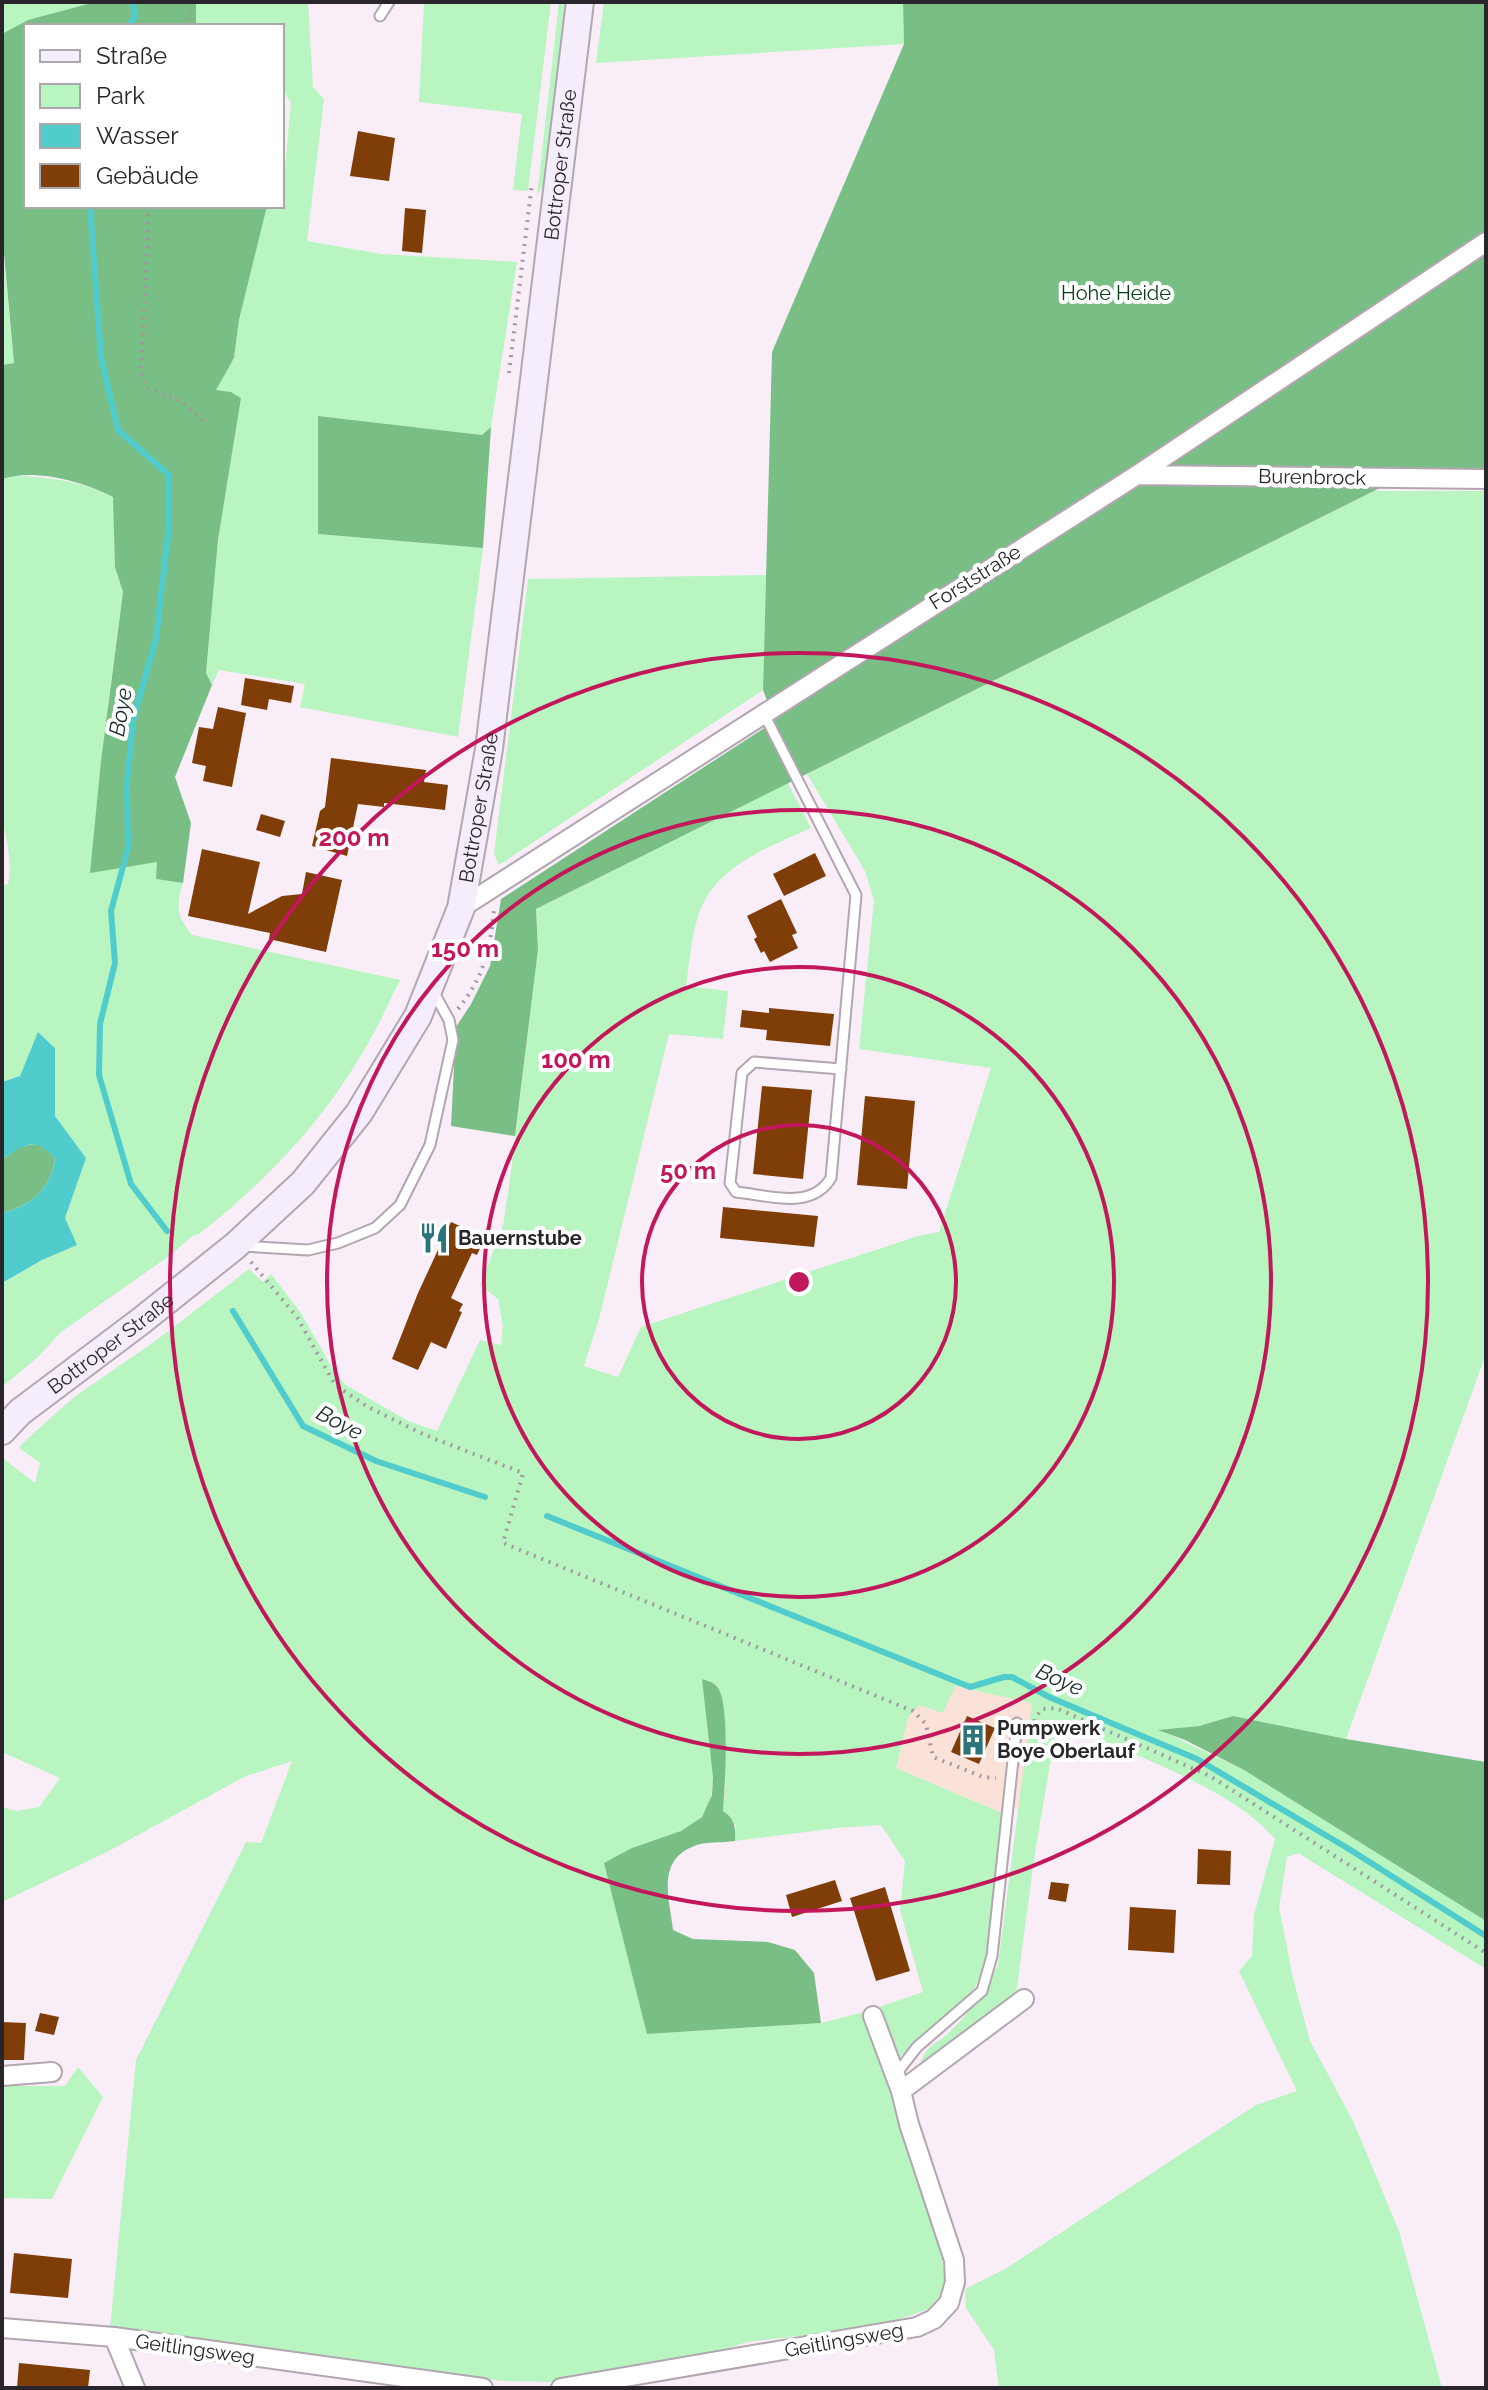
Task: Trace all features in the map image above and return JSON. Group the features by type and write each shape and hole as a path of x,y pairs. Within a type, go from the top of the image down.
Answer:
{"main road":[{"name":"Bottroper Straße","path":"2,1431 20,1412 141,1321 243,1254 359,1113 418,1016 461,908 489,749 580,2"}],"street":[{"name":"Forststraße","path":"461,908 1137,475 1486,242"},
{"name":"Burenbrock","path":"1137,475 1486,479"},
{"path":"898,2083 1024,1999"},
{"name":"Geitlingsweg","path":"561,2388 917,2327 943,2312 953,2293 954,2260 898,2083 873,2016"},
{"path":"2,2076 52,2072"},
{"name":"Geitlingsweg","path":"2,2328 114,2337 483,2388"},
{"path":"114,2337 135,2388"}],"lane":[{"path":"380,16 389,2"},
{"path":"763,712 856,895 841,1069 831,1178 816,1195 800,1199 736,1192 730,1183 742,1073 746,1066 754,1062 841,1069"},
{"path":"243,1254 308,1250 338,1243 375,1228 400,1205 430,1145 453,1040 449,1020 430,986"},
{"path":"898,2083 917,2047 982,1991 992,1956 1017,1723"}],"path":[{"path":"191,2 192,24"},
{"path":"509,375 534,171"},
{"path":"149,208 141,372 146,388 183,402 208,425"},
{"path":"243,1254 297,1317 335,1385 368,1407 425,1435 523,1473 503,1543 913,1711 926,1724 933,1757 983,1777 1011,1778"},
{"path":"1033,1734 1035,1718 1042,1709 1056,1708 1210,1776 1486,1953"}],"shaded area":[{"path":"955,1686 1032,1703 1019,1809 1004,1805 1002,1813 896,1768 908,1718 919,1705"}],"green space":[{"path":"2,2 95,2 28,20 2,34"},
{"path":"95,2 196,2 196,24 24,24 24,208 267,208 239,320 234,358 216,390 231,392 241,398 218,540 206,673 212,685 175,777 191,823 183,883 156,879 157,862 90,873 123,592 115,567 113,497 59,478 29,475 2,479 2,365 14,363 2,232 2,34 28,20"},
{"path":"196,2 308,2 313,87 324,99 307,241 381,254 517,262 491,427 482,435 318,416 318,534 483,548 458,737 300,707 305,684 219,670 212,685 206,673 218,540 241,398 231,392 215,390 234,358 239,320 267,208 284,208 291,102 284,87 284,24 196,24"},
{"path":"424,2 551,2 528,191 513,190 522,114 419,102"},
{"path":"559,2 567,2 544,183 537,196"},
{"path":"604,2 903,2 904,44 596,63"},
{"name":"Hohe Heide","path":"903,2 1486,2 1486,473 1412,472 536,909 538,950 515,1136 451,1126 456,1027 490,966 501,899 775,721 763,690 772,352 904,44"},
{"path":"2,261 14,363 2,365"},
{"path":"318,416 482,435 491,427 483,548 318,534"},
{"path":"10,476 63,480 114,497 115,567 123,592 108,705 158,862 157,879 183,883 179,910 192,935 400,980 347,1078 290,1151 199,1234 192,1236 172,1254 61,1332 38,1357 2,1387 2,1283 76,1245 65,1218 86,1158 55,1116 55,1048 39,1032 20,1076 2,1082 2,886 8,884 10,869 2,822 2,479"},
{"path":"1374,491 1486,491 1486,1354 1346,1739 1233,1716 1199,1726 1160,1730 1244,1770 1486,1921 1486,1969 1298,1853 1287,1857 1279,1907 1310,2041 1353,2121 1399,2231 1442,2388 999,2388 994,2350 966,2308 965,2289 1007,2268 1256,2105 1297,2091 1239,1971 1252,1956 1254,1915 1275,1839 1256,1820 1204,1786 1057,1723 1034,1859 1016,1995 921,2066 925,2052 968,2012 998,1965 1032,1703 955,1686 943,1713 919,1705 908,1718 896,1768 1002,1813 988,1951 971,1995 897,2059 879,2007 923,1992 900,1910 905,1861 881,1825 735,1841 736,1826 723,1812 726,1781 714,1684 702,1679 713,1772 708,1806 700,1818 685,1829 632,1848 647,2034 821,2023 864,2012 929,2205 941,2252 945,2282 942,2296 931,2308 880,2326 747,2342 694,2360 554,2382 452,2376 110,2329 136,2060 246,1842 261,1843 292,1761 244,1777 107,1852 2,1902 2,1807 17,1811 39,1807 60,1778 2,1752 2,1461 4,1459 35,1483 40,1463 19,1448 25,1441 74,1397 154,1342 249,1269 263,1282 271,1274 301,1313 335,1373 346,1385 408,1421 437,1431 480,1340 501,1345 503,1326 498,1299 480,1285 503,1226 538,950 536,909 788,783 811,828 734,868 710,891 698,916 686,986 728,991 723,1039 669,1034 599,1319 584,1366 618,1377 641,1327 918,1236 939,1232 991,1068 859,1049 874,901 865,871 807,774"},
{"path":"766,575 763,690 499,865 494,854 528,579"},
{"path":"37,1144 46,1148 55,1159 49,1179 30,1201 2,1213 2,1160 21,1146"},
{"path":"702,1679 715,1684 722,1697 726,1747 723,1811 734,1824 735,1841 697,1845 673,1862 669,1872 668,1895 673,1930 693,1939 768,1942 795,1950 814,1973 821,2023 647,2034 604,1863 632,1848 681,1831 702,1817 712,1795 713,1777"},
{"path":"1233,1716 1346,1739 1486,1762 1486,1921 1244,1770 1158,1730 1199,1726"},
{"path":"78,2067 103,2097 52,2199 2,2198 2,2086 65,2086"}],"water":[{"path":"38,1032 55,1048 55,1116 86,1158 65,1218 77,1245 42,1260 2,1283 2,1213 22,1206 38,1195 49,1179 55,1159 42,1147 29,1145 2,1160 2,1082 20,1076"}],"building":[{"path":"358,131 395,138 389,181 350,176"},
{"path":"405,208 426,210 422,253 402,251"},
{"path":"245,678 294,686 291,703 269,699 267,710 241,705"},
{"path":"218,707 246,713 232,787 203,781 206,766 192,763 199,727 213,729"},
{"path":"331,758 426,770 424,782 448,785 445,810 384,803 384,807 358,804 347,856 312,846 320,811 325,807"},
{"path":"261,814 285,821 280,837 256,830"},
{"path":"202,849 260,862 248,914 282,896 302,894 306,872 342,880 326,952 269,939 270,933 188,916"},
{"path":"815,853 826,876 784,896 773,874"},
{"path":"781,899 797,933 792,935 798,948 770,962 754,939 757,937 747,916"},
{"path":"769,1008 834,1014 830,1046 766,1040 767,1030 740,1027 742,1010 769,1013"},
{"path":"762,1086 812,1090 803,1179 753,1174"},
{"path":"865,1096 915,1101 907,1189 857,1185"},
{"path":"723,1207 818,1216 814,1247 720,1238"},
{"path":"451,1222 485,1237 477,1255 472,1253 451,1298 463,1304 446,1349 431,1342 418,1370 392,1359"},
{"name":"Pumpwerk Boye Oberlauf","path":"967,1716 995,1728 979,1764 951,1752"},
{"path":"1198,1849 1231,1851 1230,1885 1197,1884"},
{"path":"835,1880 842,1901 792,1917 786,1895"},
{"path":"1051,1882 1069,1884 1066,1902 1048,1899"},
{"path":"885,1887 910,1971 876,1981 850,1898"},
{"path":"1130,1907 1176,1910 1174,1953 1128,1950"},
{"path":"40,2013 59,2017 54,2035 35,2031"},
{"path":"2,2022 26,2023 24,2060 2,2060"},
{"path":"14,2253 72,2259 68,2298 10,2293"},
{"path":"19,2363 90,2370 88,2388 17,2388"}],"waterway":[{"name":"Boye","path":"130,24 135,16 133,2"},
{"name":"Boye","path":"90,208 101,357 118,430 169,475 169,526 156,639 133,720 127,783 128,848 111,911 115,963 100,1024 99,1075 131,1184 167,1231"},
{"name":"Boye","path":"233,1311 303,1426 376,1461 485,1497"},
{"name":"Boye","path":"547,1516 970,1687 1012,1677 1049,1697 1197,1759 1349,1849 1486,1936"}],"place":[{"name":"Bauernstube","path":"434,1238"},
{"name":"Pumpwerk Boye Oberlauf","path":"973,1740"}]}
